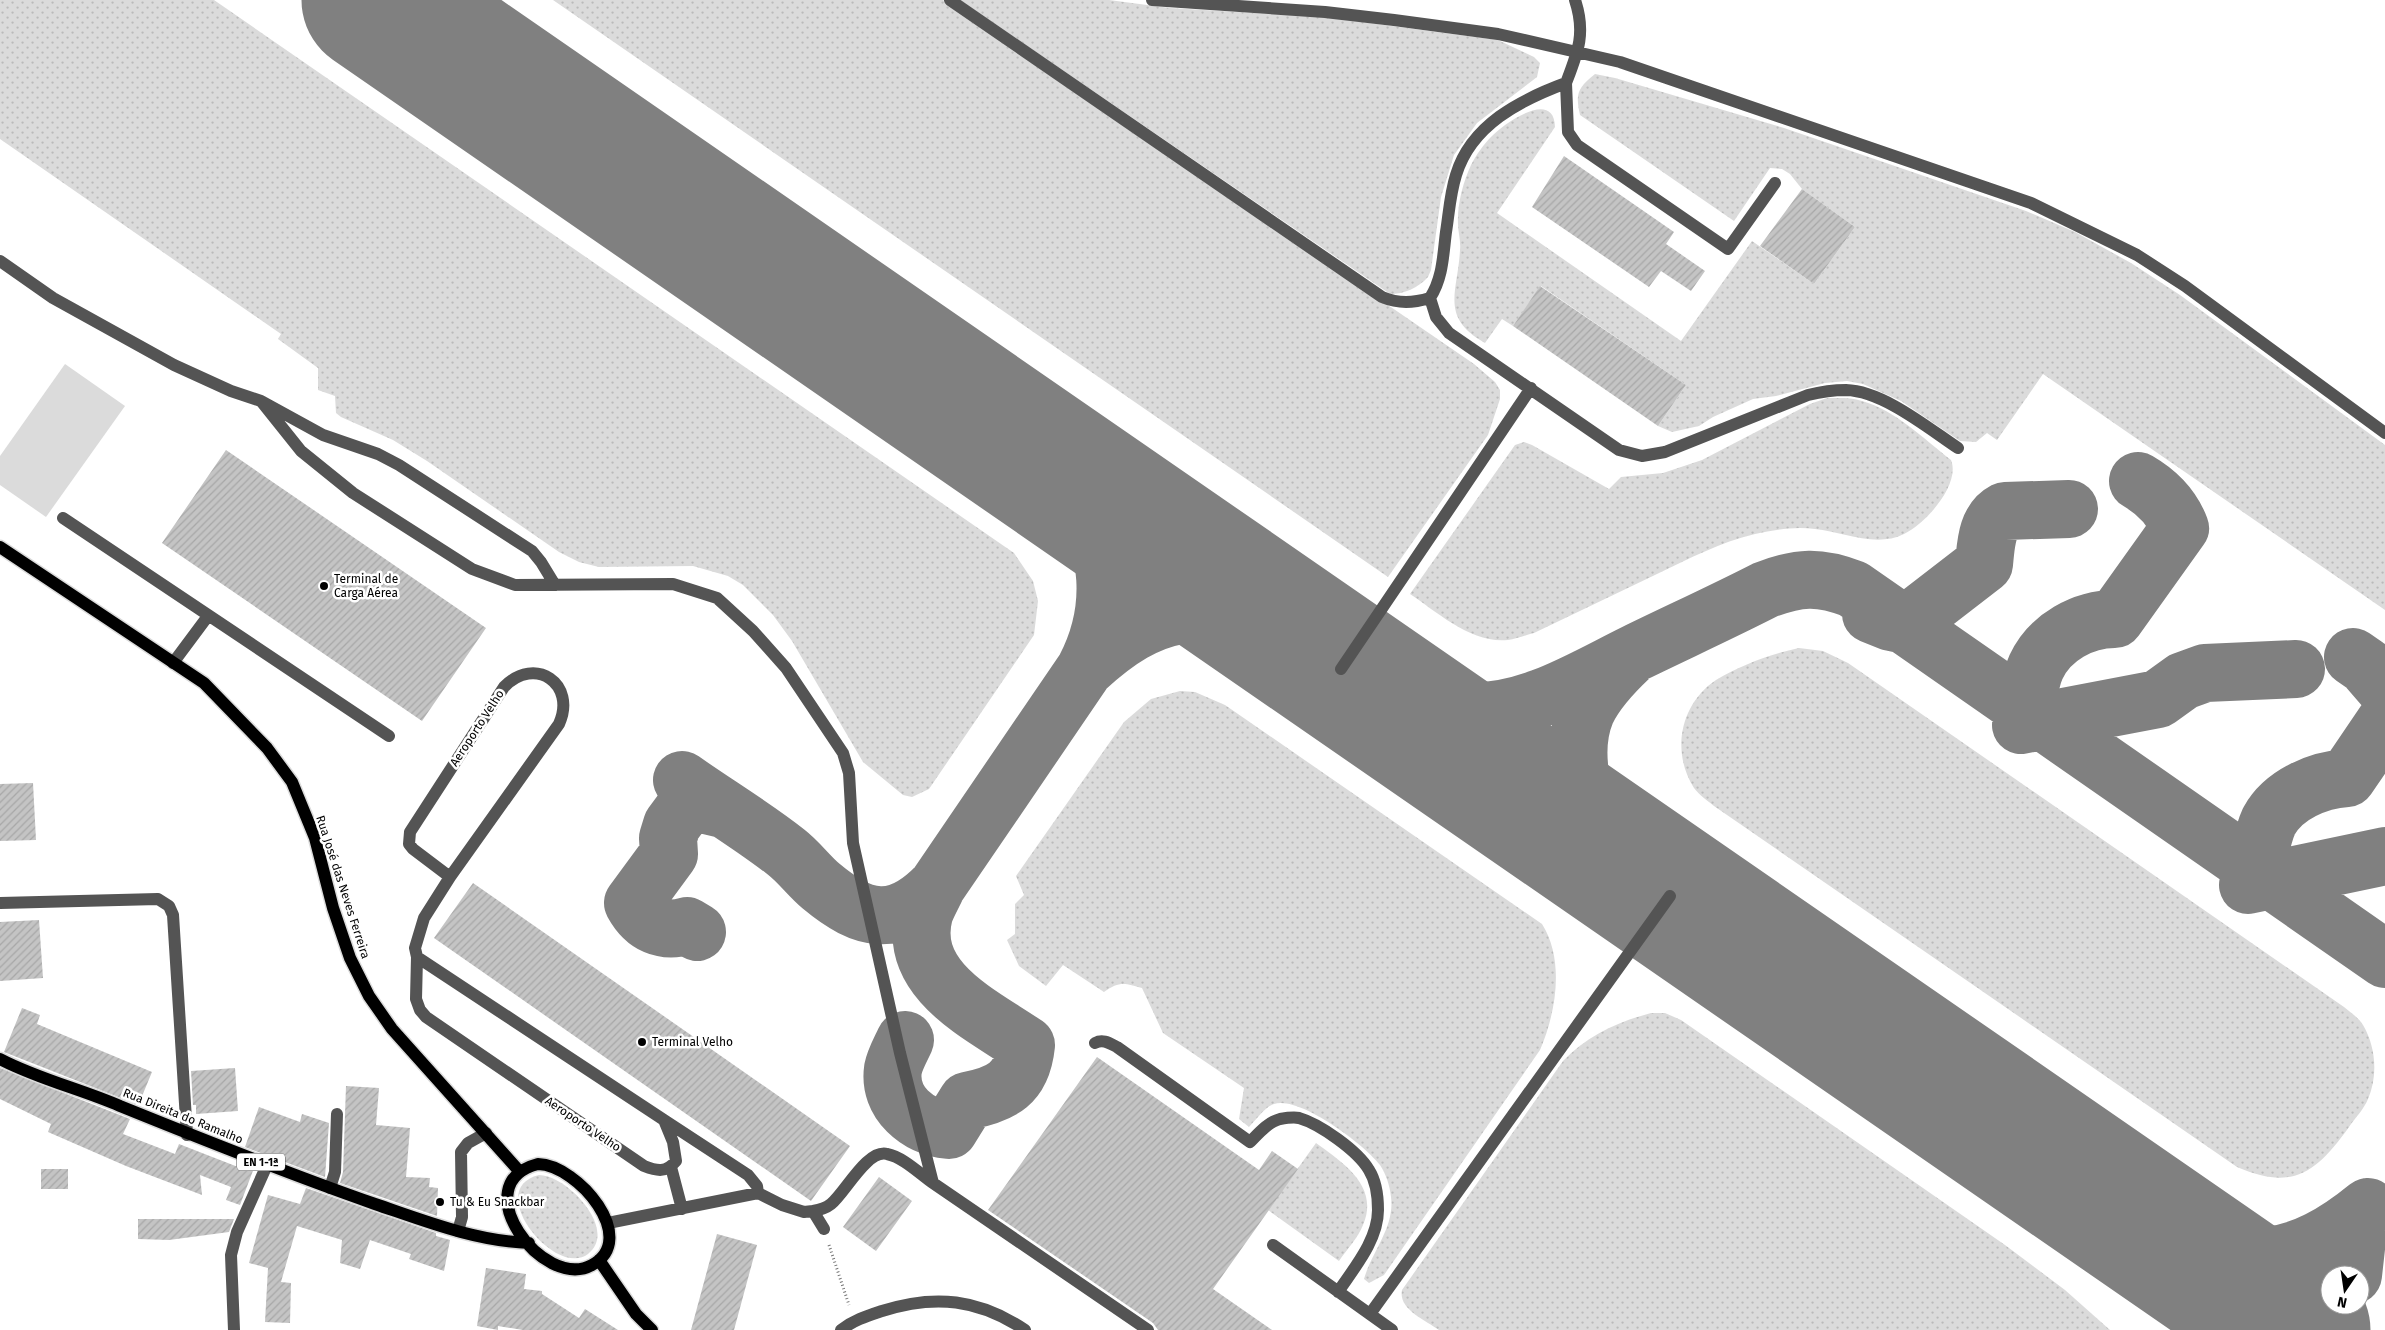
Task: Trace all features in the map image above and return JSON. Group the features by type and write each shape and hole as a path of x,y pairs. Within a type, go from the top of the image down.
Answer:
{"main road":[{"name":"Rua José das Neves Ferreira","path":"0,547 204,682 268,748 292,782 315,838 333,908 350,958 369,996 392,1029 520,1172"},
{"name":"Rua Direita do Ramalho","path":"1,1060 120,1106 187,1135 330,1188 458,1232 500,1242 529,1243"},
{"path":"538,1164 558,1167 570,1175 590,1194 608,1223 608,1246 599,1260 585,1269 563,1269 540,1255 515,1225 506,1204 507,1192 512,1181 520,1172 538,1164"},
{"path":"599,1260 636,1314 652,1330"}],"street":[{"path":"950,0 1382,297 1395,302 1415,303 1430,298"},
{"path":"1152,0 1325,12 1394,20 1498,34 1578,52 1620,62 2031,203 2078,224 2137,255 2185,286 2385,433"},
{"path":"1575,0 1582,32 1578,52 1566,83 1568,132 1577,145 1728,249 1775,183"},
{"path":"1566,83 1536,94 1507,110 1486,128 1463,158 1451,193 1441,275 1430,298 1436,317 1448,333 1619,450 1642,456 1665,452 1808,395 1826,391 1847,390 1879,399 1958,448"},
{"path":"0,261 53,298 174,365 231,391 261,402 323,435 378,454 399,465 532,551 555,585"},
{"path":"1341,669 1531,388"},
{"path":"261,402 301,451 353,493 472,569 515,586 674,584 717,598 753,631 786,668 842,752 849,773 853,843 900,1053 933,1183"},
{"path":"63,518 388,736"},
{"path":"173,663 208,616"},
{"name":"Aeroporto Velho","path":"450,877 409,844 410,832 504,687 520,675 540,674 557,686 562,695 564,705 561,720 450,877 419,930 415,948 417,957 416,999 420,1010 426,1017 644,1166 656,1171 671,1167"},
{"path":"1370,1314 1670,896"},
{"path":"0,904 158,899 169,906 173,915 187,1135"},
{"path":"417,957 748,1175 757,1186 758,1193"},
{"path":"1095,1042 1100,1040 1117,1047 1250,1142 1278,1119 1297,1117 1318,1126 1358,1156 1369,1170 1372,1179 1378,1211 1375,1232 1338,1292"},
{"path":"330,1188 335,1172 337,1114"},
{"path":"664,1120 676,1152 676,1161 671,1167 682,1209"},
{"path":"458,1232 462,1217 459,1157 464,1147 486,1133"},
{"path":"608,1223 758,1193 782,1205 804,1212 813,1211 830,1205 869,1159 878,1154 887,1154 897,1158 1148,1330"},
{"path":"234,1330 232,1256 237,1232 267,1165"},
{"path":"813,1211 824,1229"},
{"path":"1273,1245 1392,1330"},
{"path":"841,1330 853,1320 910,1302 955,1301 1005,1316 1025,1330"}],"path":[{"path":"824,1229 853,1320"}],"shaded area":[{"path":"0,0 214,0 1014,553 1033,581 1038,601 1034,635 929,789 912,797 903,795 863,762 792,641 773,615 743,585 728,576 693,566 599,567 579,562 559,552 427,461 393,440 341,417 336,413 335,396 318,390 318,368 278,339 281,334 0,139"},
{"path":"553,0 943,0 1474,364 1495,382 1500,390 1500,399 1488,435 1388,577"},
{"path":"960,0 1109,0 1170,8 1324,17 1498,40 1534,57 1540,63 1537,77 1477,123 1454,155 1441,197 1431,270 1428,277 1410,290 1390,294"},
{"path":"1595,74 1615,78 1784,128 2026,211 2075,232 2131,263 2180,295 2385,445 2385,610 2043,374 1997,440 1987,433 1976,442 1960,441 1901,401 1863,384 1847,381 1825,383 1776,396 1753,399 1713,417 1699,426 1672,432 1658,426 1686,385 1541,286 1513,326 1502,319 1485,343 1461,323 1456,313 1455,291 1460,247 1458,209 1468,172 1480,150 1497,131 1527,113 1546,110 1552,116 1555,127 1497,213 1681,341 1752,241 1814,284 1855,227 1802,189 1790,174 1782,169 1770,168 1734,221 1580,115 1579,92 1581,87"},
{"path":"65,364 125,406 46,517 0,485 0,456"},
{"path":"1827,398 1858,400 1886,411 1909,426 1951,460 1953,470 1946,492 1922,522 1904,534 1882,540 1860,538 1807,528 1792,528 1742,537 1693,557 1534,633 1508,640 1495,640 1468,632 1443,618 1410,594 1515,445 1524,442 1532,445 1609,489 1621,477 1663,473 1702,460 1810,404"},
{"path":"1799,648 1823,651 1848,663 2344,1007 2357,1018 2363,1025 2373,1052 2374,1071 2371,1090 2362,1110 2325,1156 2314,1166 2302,1173 2288,1177 2257,1174 2237,1167 1714,806 1698,793 1687,774 1681,744 1687,715 1694,702 1716,680 1756,661"},
{"path":"1180,691 1195,692 1225,705 1542,924 1549,938 1554,954 1556,987 1550,1020 1540,1050 1384,1275 1369,1283 1364,1279 1390,1219 1391,1208 1387,1180 1380,1165 1372,1156 1361,1146 1315,1114 1285,1103 1271,1106 1249,1127 1239,1119 1244,1088 1163,1033 1142,988 1122,984 1104,992 1063,965 1046,986 1019,966 1007,940 1015,934 1015,904 1024,895 1016,876 1124,722 1151,699"},
{"path":"1651,1013 1665,1013 1681,1020 2005,1245 2065,1290 2110,1330 1439,1330 1414,1313 1404,1303 1402,1290 1563,1061 1582,1044 1603,1031"},
{"path":"1316,1143 1337,1158 1356,1176 1366,1198 1367,1211 1361,1230 1339,1261 1268,1210"},
{"path":"539,1175 550,1177 563,1184 586,1206 594,1218 597,1232 596,1244 588,1254 574,1258 559,1254 543,1244 530,1229 521,1213 518,1197 523,1183"}],"building":[{"path":"1564,156 1674,232 1666,244 1705,271 1691,291 1661,271 1649,287 1532,207"},
{"path":"1802,189 1855,227 1814,284 1760,246"},
{"path":"1540,286 1686,385 1658,426 1513,326"},
{"name":"Terminal de Carga Aérea","path":"226,450 486,628 422,721 162,543"},
{"path":"33,783 36,840 0,841 0,784"},
{"name":"Terminal Velho","path":"473,883 850,1146 811,1201 434,938"},
{"path":"39,920 43,978 0,981 0,922"},
{"path":"22,1008 40,1015 37,1024 152,1072 140,1101 138,1100 136,1104 4,1052"},
{"path":"1097,1057 1259,1170 1272,1151 1298,1169 1213,1289 1272,1330 1158,1330 1153,1323 988,1210"},
{"path":"0,1068 130,1119 123,1134 175,1154 179,1144 238,1167 240,1162 254,1168 240,1205 226,1200 231,1187 200,1175 202,1195 126,1166 48,1132 51,1124 0,1099"},
{"path":"235,1068 238,1111 196,1114 196,1105 193,1105 191,1071"},
{"path":"346,1086 379,1088 376,1125 410,1128 406,1177 430,1178 429,1187 438,1188 437,1216 340,1183 343,1172"},
{"path":"259,1107 300,1122 302,1114 329,1123 325,1177 245,1147"},
{"path":"41,1169 68,1169 68,1189 41,1189"},
{"path":"879,1177 912,1201 876,1251 843,1227"},
{"path":"306,1188 436,1233 436,1236 450,1240 444,1271 409,1259 411,1254 370,1240 360,1269 340,1263 342,1240 297,1226 281,1282 291,1283 290,1323 265,1322 268,1268 249,1263 268,1195 300,1204"},
{"path":"138,1219 234,1219 229,1232 169,1240 138,1239"},
{"path":"717,1234 757,1245 734,1330 691,1330"},
{"path":"486,1268 526,1274 524,1289 542,1291 542,1294 579,1318 585,1309 618,1330 523,1330 498,1326 498,1330 477,1326"}],"taxiway":[{"path":"905,1040 893,1069 895,1092 907,1111 916,1118 926,1124 949,1130 967,1101 990,1095 1008,1085 1015,1078 1024,1058 1026,1045 969,1008 937,977 926,958 922,938 924,914 937,886 1085,669 1095,647 1101,625 1105,602 1105,579 1102,556 1096,534 1086,512 1068,486 1024,449"},
{"path":"2026,709 2034,672 2042,656 2059,639 2080,626 2091,622 2115,619 2180,528 2173,513 2163,501 2138,481"},
{"path":"1871,614 1905,625 1984,564 1988,534 1994,521 2005,511 2069,509"},
{"path":"1355,678 1397,695 1441,708 1471,711 1493,710 1514,706 1535,700 1576,683 1765,590 1788,583 1809,580 1819,580 1841,585 1853,589 2385,959"},
{"path":"1085,669 1109,648 1133,633 1155,622 1178,615 1202,613 1227,615 1285,630"},
{"path":"2353,657 2366,666 2385,688"},
{"path":"1629,658 1605,683 1586,712 1581,726 1579,741 1580,773 1587,804 1600,831 1618,852 1651,883"},
{"path":"2021,725 2158,699 2183,681 2205,673 2296,669"},
{"path":"2256,869 2265,833 2275,811 2283,803 2303,790 2314,785 2347,778 2385,722"},
{"path":"682,780 773,842 791,856 821,886 851,907 866,913 894,914 908,909 922,900 937,886"},
{"path":"697,932 687,926 663,928 649,922 633,903 669,854 668,838 672,825 686,806 702,804 723,809"},
{"path":"2248,885 2385,856"},
{"path":"1989,1116 2085,1191 2147,1243 2233,1330"},
{"path":"2163,1237 2221,1254 2271,1255 2294,1250 2318,1241 2368,1207"},
{"path":"2354,1265 2357,1239 2368,1207"},
{"path":"2324,1330 2326,1315"}],"runway":[{"path":"374,0 2298,1330"}],"place":[{"name":"Terminal de Carga Aérea","path":"324,586"},
{"name":"Terminal Velho","path":"642,1042"},
{"name":"Tu & Eu Snackbar","path":"440,1202"}]}
